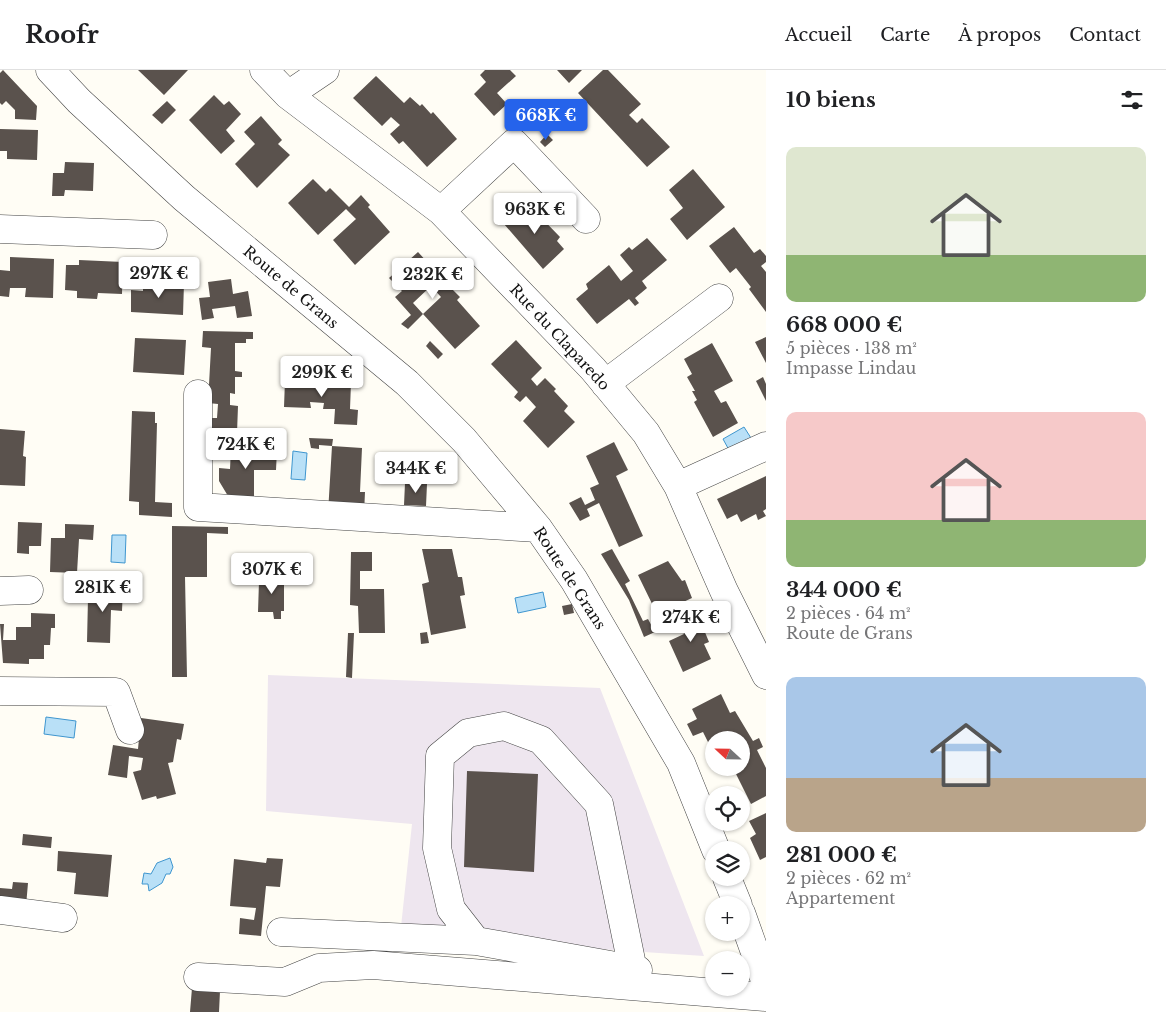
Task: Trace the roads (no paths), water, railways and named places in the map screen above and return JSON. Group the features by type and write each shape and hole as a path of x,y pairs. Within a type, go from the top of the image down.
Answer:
{"street":[{"name":"Route de Grans","path":"50,70 79,101 184,198 407,383 464,440 538,528 574,580 681,763 712,841"},
{"name":"Rue du Claparedo","path":"264,70 288,95 441,210 605,384 646,433 678,486 724,591 766,675"},
{"path":"288,95 325,70"},
{"path":"441,210 514,143 586,219"},
{"path":"0,230 153,235"},
{"path":"605,384 719,298"},
{"path":"198,394 198,506 538,528"},
{"path":"678,486 766,446"},
{"path":"0,591 29,590"},
{"path":"0,691 116,692 130,730"},
{"path":"476,941 451,909 437,848 440,756 468,733 504,726 541,740 599,804 633,970"},
{"path":"0,910 63,918"},
{"path":"750,931 761,952 766,983"},
{"path":"280,932 476,941 633,970 696,974 705,980"},
{"path":"198,977 285,982 319,968 372,965 705,988"},
{"path":"750,994 766,997"}],"water":[{"path":"744,427 751,438 729,450 723,439"},
{"path":"293,451 307,453 305,480 291,479"},
{"path":"112,535 126,535 125,563 111,562"},
{"path":"543,592 546,607 518,613 515,598"},
{"path":"46,717 76,721 74,738 44,734"},
{"path":"170,858 173,867 170,874 166,874 162,883 149,891 148,884 142,884 144,873 151,874 157,863"}]}
